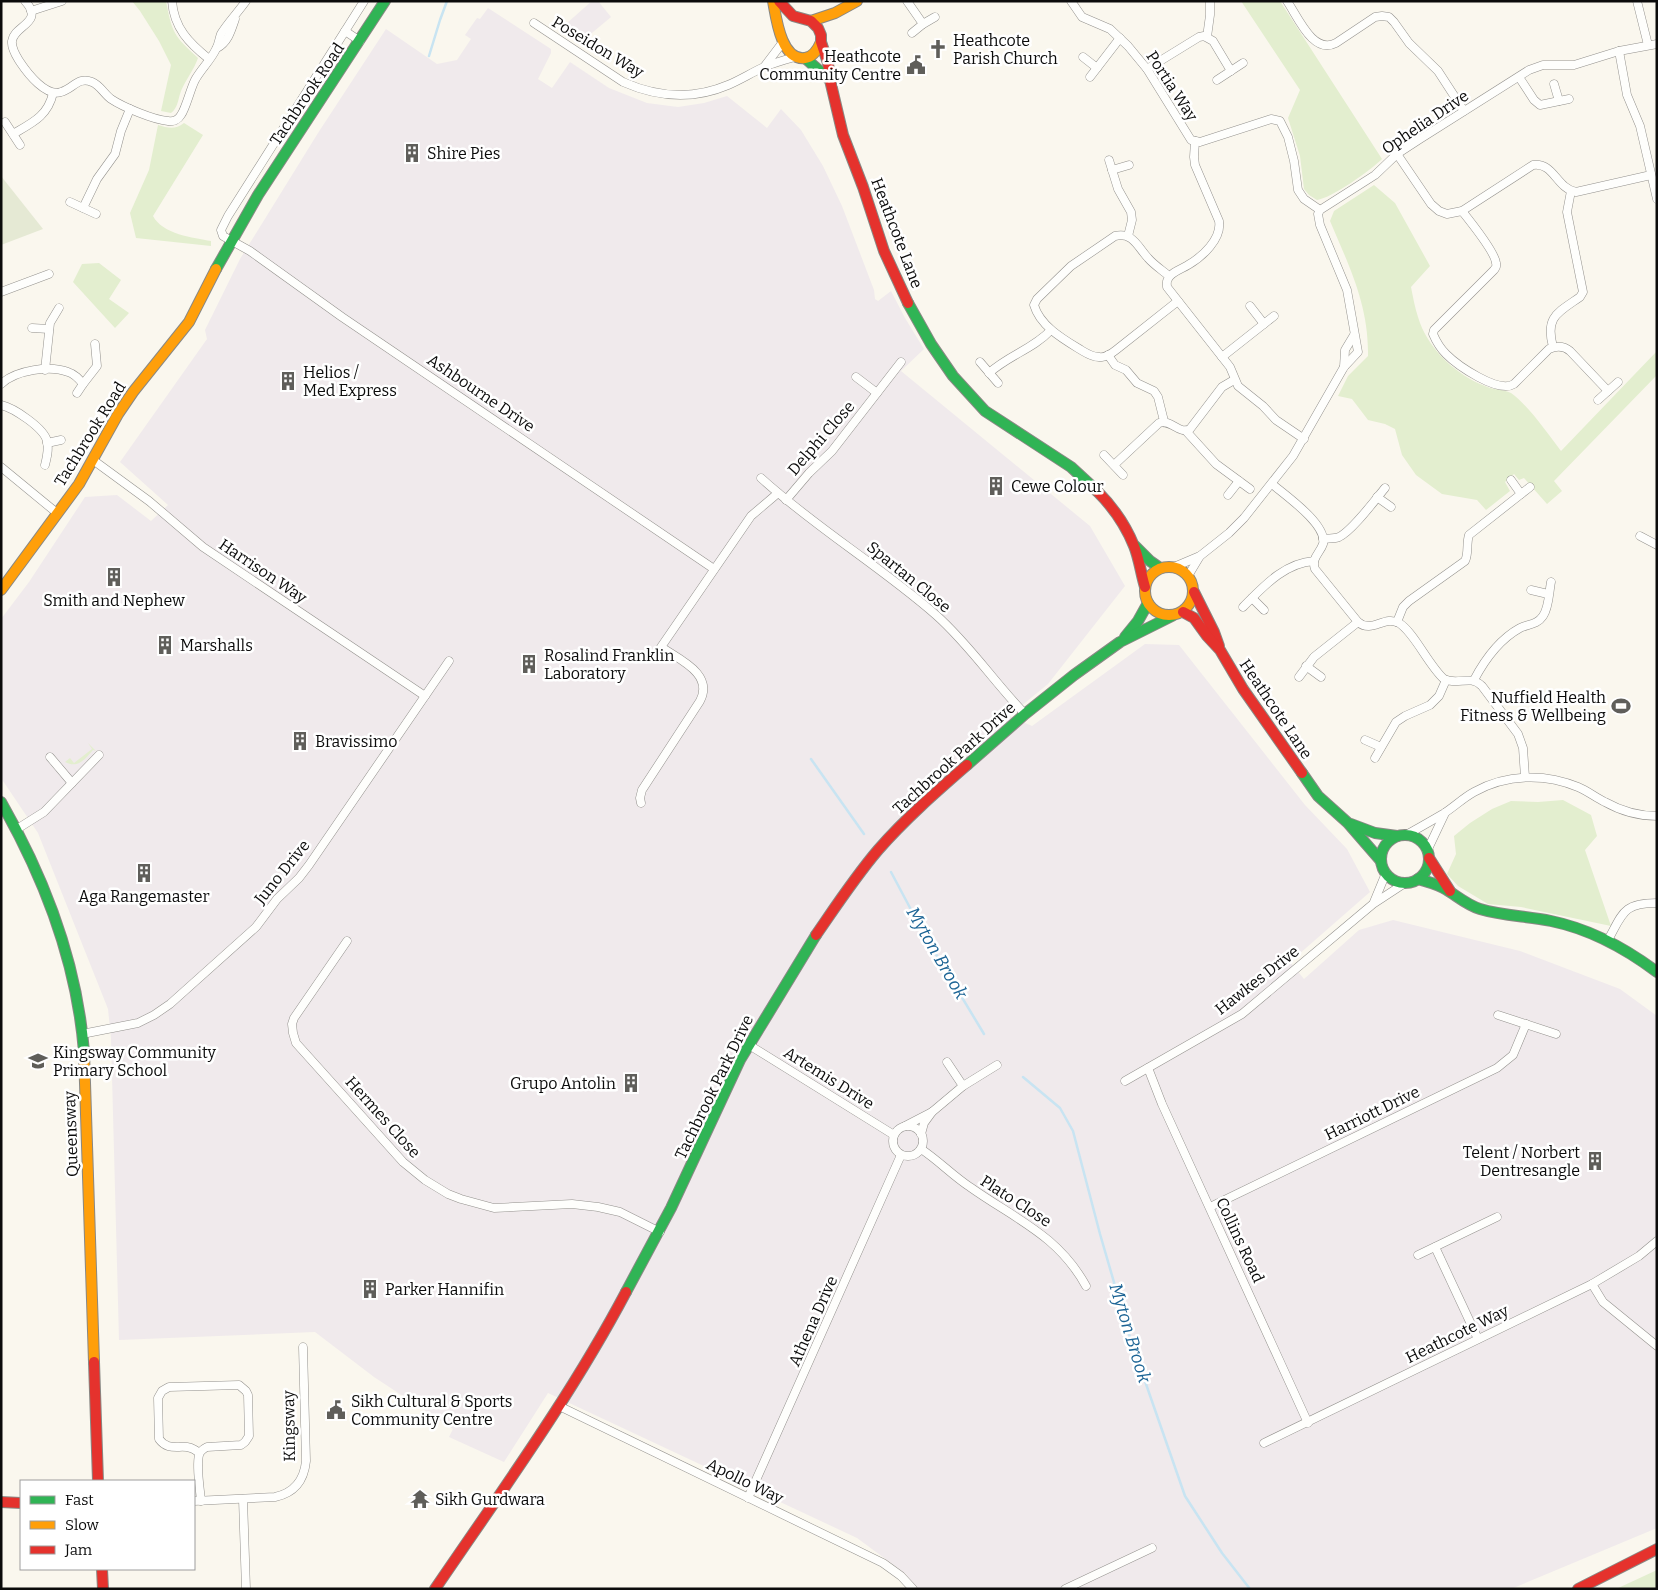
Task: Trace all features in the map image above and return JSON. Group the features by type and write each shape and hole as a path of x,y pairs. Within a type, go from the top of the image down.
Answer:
{"main road":[{"name":"Tachbrook Road","path":"1,590 79,484 118,414 133,392 190,322 232,241 278,164 385,1"},
{"path":"773,1 786,50 800,57 830,80"},
{"path":"779,1 787,11 800,19 811,21 835,13 857,1"},
{"path":"800,57 813,54 835,13"},
{"path":"782,39 784,31 789,24 800,19"},
{"name":"Heathcote Lane","path":"811,21 818,28 828,63 830,80 843,135 863,187 884,251 909,306 931,344 953,376 986,411 1003,424 1071,467 1096,489 1113,511 1134,546 1160,568"},
{"name":"Heathcote Lane","path":"1134,546 1145,587"},
{"path":"1194,592 1190,605 1183,612 1172,616 1156,612 1148,603 1145,587 1152,574 1160,568 1174,567 1188,576 1214,632 1220,650"},
{"name":"Tachbrook Park Drive","path":"1120,642 1138,621 1148,603"},
{"name":"Heathcote Lane","path":"1183,612 1194,618 1220,650 1238,682 1324,803 1348,823 1381,861"},
{"name":"Tachbrook Park Drive","path":"435,1589 559,1406 600,1340 660,1232 730,1080 749,1045 826,919 867,863 922,804 1025,714 1120,642 1172,616"},
{"name":"Queensway","path":"1,802 17,829 49,901 72,973 82,1034 86,1098 98,1480"},
{"name":"Heathcote Lane","path":"1348,823 1374,833 1402,836"},
{"path":"1428,854 1428,866 1418,879 1405,883 1397,882 1386,873 1381,861 1382,853 1390,840 1402,836 1419,840 1428,854 1450,891"},
{"path":"1418,879 1450,891 1476,908 1573,926 1608,940 1636,956 1657,972"},
{"path":"1,1502 20,1503"},
{"path":"1578,1589 1657,1549"},
{"path":"1606,1576 1657,1560"},
{"path":"102,1570 103,1589"}],"street":[{"path":"25,1 31,11 28,23 14,36 12,46 26,69 46,89 53,93 62,92 76,82 87,80 96,84 111,99 130,109 166,121 178,119 194,83 216,48 222,45 230,33 235,17 246,1"},
{"path":"31,11 62,1"},
{"path":"172,1 174,17 181,32 187,41 209,59"},
{"name":"Tachbrook Road","path":"232,241 223,236 222,233 228,216 364,1"},
{"path":"907,1 924,24"},
{"name":"Portia Way","path":"1071,1 1082,17 1107,27 1120,38 1147,69 1189,138 1195,141 1205,140 1272,119 1279,120 1283,125 1292,150 1298,190 1304,199 1320,210"},
{"path":"1207,37 1210,1"},
{"path":"1287,1 1314,42 1324,46 1336,43 1378,16 1392,19 1409,42 1438,71 1464,111"},
{"path":"1637,1 1648,45"},
{"path":"912,33 935,16"},
{"name":"Poseidon Way","path":"534,23 620,80 639,89 657,93 683,95 704,92 727,85 764,67 800,57"},
{"name":"Tachbrook Road","path":"345,31 360,41"},
{"path":"1147,69 1199,37 1207,37 1213,41 1231,71"},
{"path":"1090,77 1120,38"},
{"name":"Poseidon Way","path":"764,67 782,39"},
{"name":"Ophelia Drive","path":"1320,210 1375,175 1398,154 1464,111 1540,66 1574,65 1619,51 1657,44"},
{"path":"1619,51 1627,94 1640,126 1657,197"},
{"path":"1083,57 1097,68"},
{"path":"1217,80 1243,63"},
{"path":"1519,77 1534,100 1540,105 1569,100"},
{"path":"1554,84 1559,101"},
{"path":"12,134 34,121 44,112 50,105 53,93"},
{"path":"83,208 97,179 115,154 130,109"},
{"path":"5,122 20,145"},
{"path":"1195,141 1195,165 1219,221 1219,231 1214,241 1198,258 1169,276 1168,287 1230,367 1234,380 1240,388 1276,420 1304,439"},
{"path":"1398,154 1434,207 1447,214 1462,211 1533,165 1539,164 1547,167 1561,184 1571,191 1580,192 1651,175"},
{"path":"1109,160 1118,188 1131,212 1132,220 1128,236"},
{"path":"1112,170 1129,165"},
{"path":"1553,347 1549,329 1553,319 1580,297 1583,292 1567,212 1571,191"},
{"path":"70,202 96,214"},
{"path":"1174,567 1200,556 1236,526 1272,484 1304,439 1344,367 1358,352 1347,290 1320,225 1318,214 1320,210"},
{"path":"1462,211 1489,250 1497,266 1434,330 1433,334 1441,348 1452,360 1479,377 1508,387 1514,384 1553,347 1567,349 1608,391"},
{"path":"1169,276 1152,263 1134,240 1128,236 1119,235 1110,238 1071,266 1034,302 1035,309 1051,330 1061,338 1092,356 1100,358 1108,355 1178,301"},
{"name":"Ashbourne Drive","path":"232,241 250,250 342,317 714,569"},
{"path":"1,292 49,274"},
{"path":"1250,306 1264,324"},
{"path":"45,370 49,329 52,319 59,308"},
{"path":"1222,357 1274,316"},
{"path":"32,328 49,329"},
{"path":"989,373 1002,361 1034,345 1051,330"},
{"path":"1344,367 1345,350 1354,335"},
{"path":"77,393 97,366 95,344"},
{"path":"1108,355 1115,365 1126,370 1137,383 1158,396 1164,421"},
{"name":"Delphi Close","path":"786,500 809,473 832,451 901,362"},
{"path":"980,362 998,383"},
{"path":"1,384 7,378 20,372 45,370 68,371 83,384"},
{"name":"Delphi Close","path":"856,377 877,393"},
{"path":"1186,431 1197,422 1222,387 1234,380"},
{"path":"1598,400 1618,382"},
{"path":"1,405 12,408 41,431 47,442 45,465"},
{"path":"1114,466 1156,425 1164,421 1186,431 1216,464 1250,489"},
{"path":"47,442 61,440"},
{"path":"1104,455 1123,475"},
{"name":"Harrison Way","path":"93,460 149,501 198,543 425,696"},
{"path":"1,467 57,513"},
{"name":"Spartan Close","path":"761,478 786,500 936,615 969,648 1025,714"},
{"path":"1511,480 1521,494"},
{"path":"1228,495 1239,481"},
{"path":"1272,484 1311,519 1322,532 1322,546 1314,561 1315,569 1358,622 1370,627 1390,620 1397,622 1407,630 1446,680 1453,682 1467,679 1474,680 1482,686 1518,734 1524,748 1525,777"},
{"path":"1397,622 1406,604 1465,561 1469,535 1530,487"},
{"path":"1323,539 1342,535 1385,488"},
{"path":"641,803 642,790 700,701 704,689 703,681 698,673 661,647 751,516 778,493"},
{"path":"1377,496 1391,507"},
{"path":"1640,536 1657,545"},
{"path":"1188,576 1200,556"},
{"path":"1243,607 1273,579 1296,564 1314,561"},
{"path":"1474,680 1483,662 1493,651 1520,628 1536,623 1543,617 1551,582"},
{"path":"1531,590 1548,594"},
{"path":"1252,598 1264,610"},
{"path":"1299,676 1318,653 1358,622"},
{"name":"Juno Drive","path":"82,1034 134,1024 154,1015 174,1000 256,927 277,899 299,878 449,662"},
{"path":"1306,666 1321,677"},
{"path":"1375,758 1396,722 1430,705 1439,696 1446,680"},
{"path":"1365,740 1381,747"},
{"path":"17,829 39,816 99,755"},
{"path":"50,757 72,783"},
{"path":"1402,836 1445,813 1461,800 1489,785 1525,777 1565,783 1586,791 1615,807 1657,816"},
{"path":"1428,854 1445,813"},
{"name":"Hawkes Drive","path":"1373,904 1386,873"},
{"name":"Hawkes Drive","path":"1125,1081 1242,1014 1373,904 1405,883"},
{"path":"1608,940 1620,917 1629,908 1642,903 1657,903"},
{"name":"Hermes Close","path":"346,941 300,1008 292,1024 292,1033 296,1042 403,1162 425,1180 448,1194 476,1204 494,1208 572,1204 598,1206 620,1212 660,1232"},
{"path":"1498,1015 1556,1034"},
{"name":"Harriott Drive","path":"1210,1206 1497,1068 1513,1055 1526,1024"},
{"name":"Artemis Drive","path":"749,1045 894,1135"},
{"path":"946,1062 963,1086"},
{"path":"932,1112 924,1123 921,1134 923,1141 921,1149 914,1155 901,1155 894,1148 893,1144 894,1135 900,1128 932,1112 963,1086 997,1065"},
{"name":"Collins Road","path":"1148,1068 1162,1104 1308,1423"},
{"path":"905,1126 914,1128 921,1134"},
{"name":"Plato Close","path":"921,1149 966,1185 1052,1242 1073,1265 1086,1286"},
{"name":"Athena Drive","path":"748,1498 901,1155"},
{"path":"1418,1255 1498,1217"},
{"name":"Heathcote Way","path":"1264,1443 1592,1284 1639,1256 1657,1241"},
{"path":"1435,1248 1478,1339"},
{"path":"1592,1284 1602,1302 1657,1346"},
{"name":"Kingsway","path":"197,1501 275,1498 298,1485 304,1475 306,1461 303,1347"},
{"path":"197,1501 198,1460 199,1453 203,1448 242,1445 248,1440 248,1395 239,1385 169,1387 165,1388 160,1394 158,1398 160,1439 168,1447 187,1447 199,1453"},
{"name":"Apollo Way","path":"559,1406 883,1563 901,1576 913,1589"},
{"path":"243,1498 246,1589"},
{"path":"1065,1589 1152,1548"}],"shaded area":[{"path":"592,1 598,1 611,17 581,42 566,24"},
{"path":"488,8 551,49 551,53 538,79 552,88 570,62 609,88 647,103 678,107 704,103 727,96 767,128 781,109 801,130 823,166 842,206 874,290 875,299 878,301 891,291 924,349 901,371 1090,526 1125,586 1048,684 1009,716 1032,726 1145,644 1179,645 1305,805 1347,849 1370,892 1290,962 1304,979 1359,930 1393,920 1520,951 1620,989 1657,1016 1657,1528 1511,1589 915,1589 906,1574 857,1538 548,1393 504,1462 449,1437 453,1429 374,1377 315,1332 119,1340 111,1038 108,1009 38,833 1,778 1,619 29,582 85,497 117,495 151,521 168,505 120,462 207,339 205,330 240,259 318,133 386,29 437,64 457,60 471,39 465,35 477,18 480,19"}],"green space":[{"path":"132,1 166,1 175,33 198,58 171,113 161,111 171,65 159,41"},
{"path":"1241,1 1280,1 1382,159 1351,183 1324,198 1317,200 1304,189 1300,156 1288,118 1300,90"},
{"path":"184,123 203,135 153,216 163,227 188,237 211,241 211,246 136,238 130,213 149,170 158,125 171,128 178,127"},
{"path":"1,176 43,229 1,245"},
{"path":"1374,185 1395,203 1430,266 1411,287 1418,317 1428,339 1453,368 1474,381 1511,393 1517,398 1538,420 1561,451 1657,351 1657,375 1554,481 1562,491 1547,504 1524,478 1519,480 1514,474 1505,482 1510,491 1486,510 1477,500 1442,494 1416,475 1402,455 1395,429 1385,424 1368,420 1352,399 1338,396 1348,376 1368,356 1365,320 1361,303 1330,221 1334,211"},
{"path":"99,263 121,280 109,299 129,313 115,328 73,282 82,264"},
{"path":"88,743 96,751 93,750 84,760 77,764 65,762 70,758 74,763 92,749"},
{"path":"1563,800 1591,815 1597,836 1585,850 1611,926 1521,907 1488,904 1458,886 1447,874 1456,854 1454,836 1470,823 1492,809 1511,801 1538,802"},
{"path":"1657,1570 1657,1589 1616,1589"}],"waterway":[{"name":"Myton Brook","path":"429,56 447,1"},
{"name":"Myton Brook","path":"811,759 864,834"},
{"name":"Myton Brook","path":"891,872 925,936 984,1034"},
{"name":"Myton Brook","path":"1023,1077 1060,1108 1073,1131 1131,1341 1185,1496 1222,1553 1250,1589"}],"traffic: fast":[{"path":"216,269 258,195 385,1"},
{"path":"805,58 830,80"},
{"path":"908,303 931,344 953,376 985,411 1071,467 1097,491"},
{"path":"1135,546 1160,568"},
{"path":"1125,637 1138,621 1148,603"},
{"path":"967,765 1025,714 1074,675 1120,642 1172,616"},
{"path":"1302,773 1318,796 1348,823 1381,861"},
{"path":"1,802 32,861 56,922 74,986 84,1052"},
{"path":"1351,824 1375,833 1397,836"},
{"path":"1405,835 1414,837 1422,842 1427,850 1429,859 1427,868 1422,876 1414,881 1405,883 1396,881 1388,876 1383,868 1381,859 1383,850 1388,842 1396,837 1405,835"},
{"path":"1418,879 1440,886 1466,903 1480,909 1551,921 1593,934 1620,947 1657,972"},
{"path":"626,1292 671,1208 740,1060 816,935"}],"traffic: slow":[{"path":"773,1 781,37 790,53 797,57 808,57 815,52 821,42"},
{"path":"811,21 835,13 857,1"},
{"path":"1,590 79,484 118,414 133,392 189,322 216,269"},
{"path":"1164,567 1174,567 1186,574 1193,586 1193,591 1193,596 1186,608 1174,615 1164,615 1156,611 1149,604 1145,596 1145,586 1149,578 1156,571 1164,567"},
{"path":"84,1052 94,1362"}],"traffic: jam":[{"path":"779,1 793,16 811,21 818,28 821,35 821,42 828,63 830,80 843,135 863,187 884,251 908,303"},
{"path":"1097,491 1108,503 1127,531 1134,546 1145,587"},
{"path":"1194,592 1219,646"},
{"path":"1183,612 1194,618 1220,650 1243,689 1302,773"},
{"path":"816,935 878,850 910,817 967,765"},
{"path":"1429,858 1450,891"},
{"path":"435,1589 559,1406 605,1331 626,1292"},
{"path":"94,1362 98,1480"},
{"path":"1,1502 20,1503"},
{"path":"1578,1589 1657,1549"},
{"path":"102,1570 103,1589"}],"place":[{"name":"Heathcote Parish Church","path":"938,49"},
{"name":"Heathcote Community Centre","path":"916,65"},
{"name":"Shire Pies","path":"412,153"},
{"name":"Helios / Med Express","path":"288,381"},
{"name":"Cewe Colour","path":"996,486"},
{"name":"Smith and Nephew","path":"114,577"},
{"name":"Marshalls","path":"165,645"},
{"name":"Rosalind Franklin Laboratory","path":"529,664"},
{"name":"Nuffield Health Fitness & Wellbeing","path":"1621,706"},
{"name":"Bravissimo","path":"300,741"},
{"name":"Aga Rangemaster","path":"144,873"},
{"name":"Kingsway Community Primary School","path":"38,1061"},
{"name":"Grupo Antolin","path":"631,1083"},
{"name":"Telent / Norbert Dentresangle","path":"1595,1161"},
{"name":"Parker Hannifin","path":"370,1289"},
{"name":"Sikh Cultural & Sports Community Centre","path":"336,1410"},
{"name":"Sikh Gurdwara","path":"420,1499"}]}
